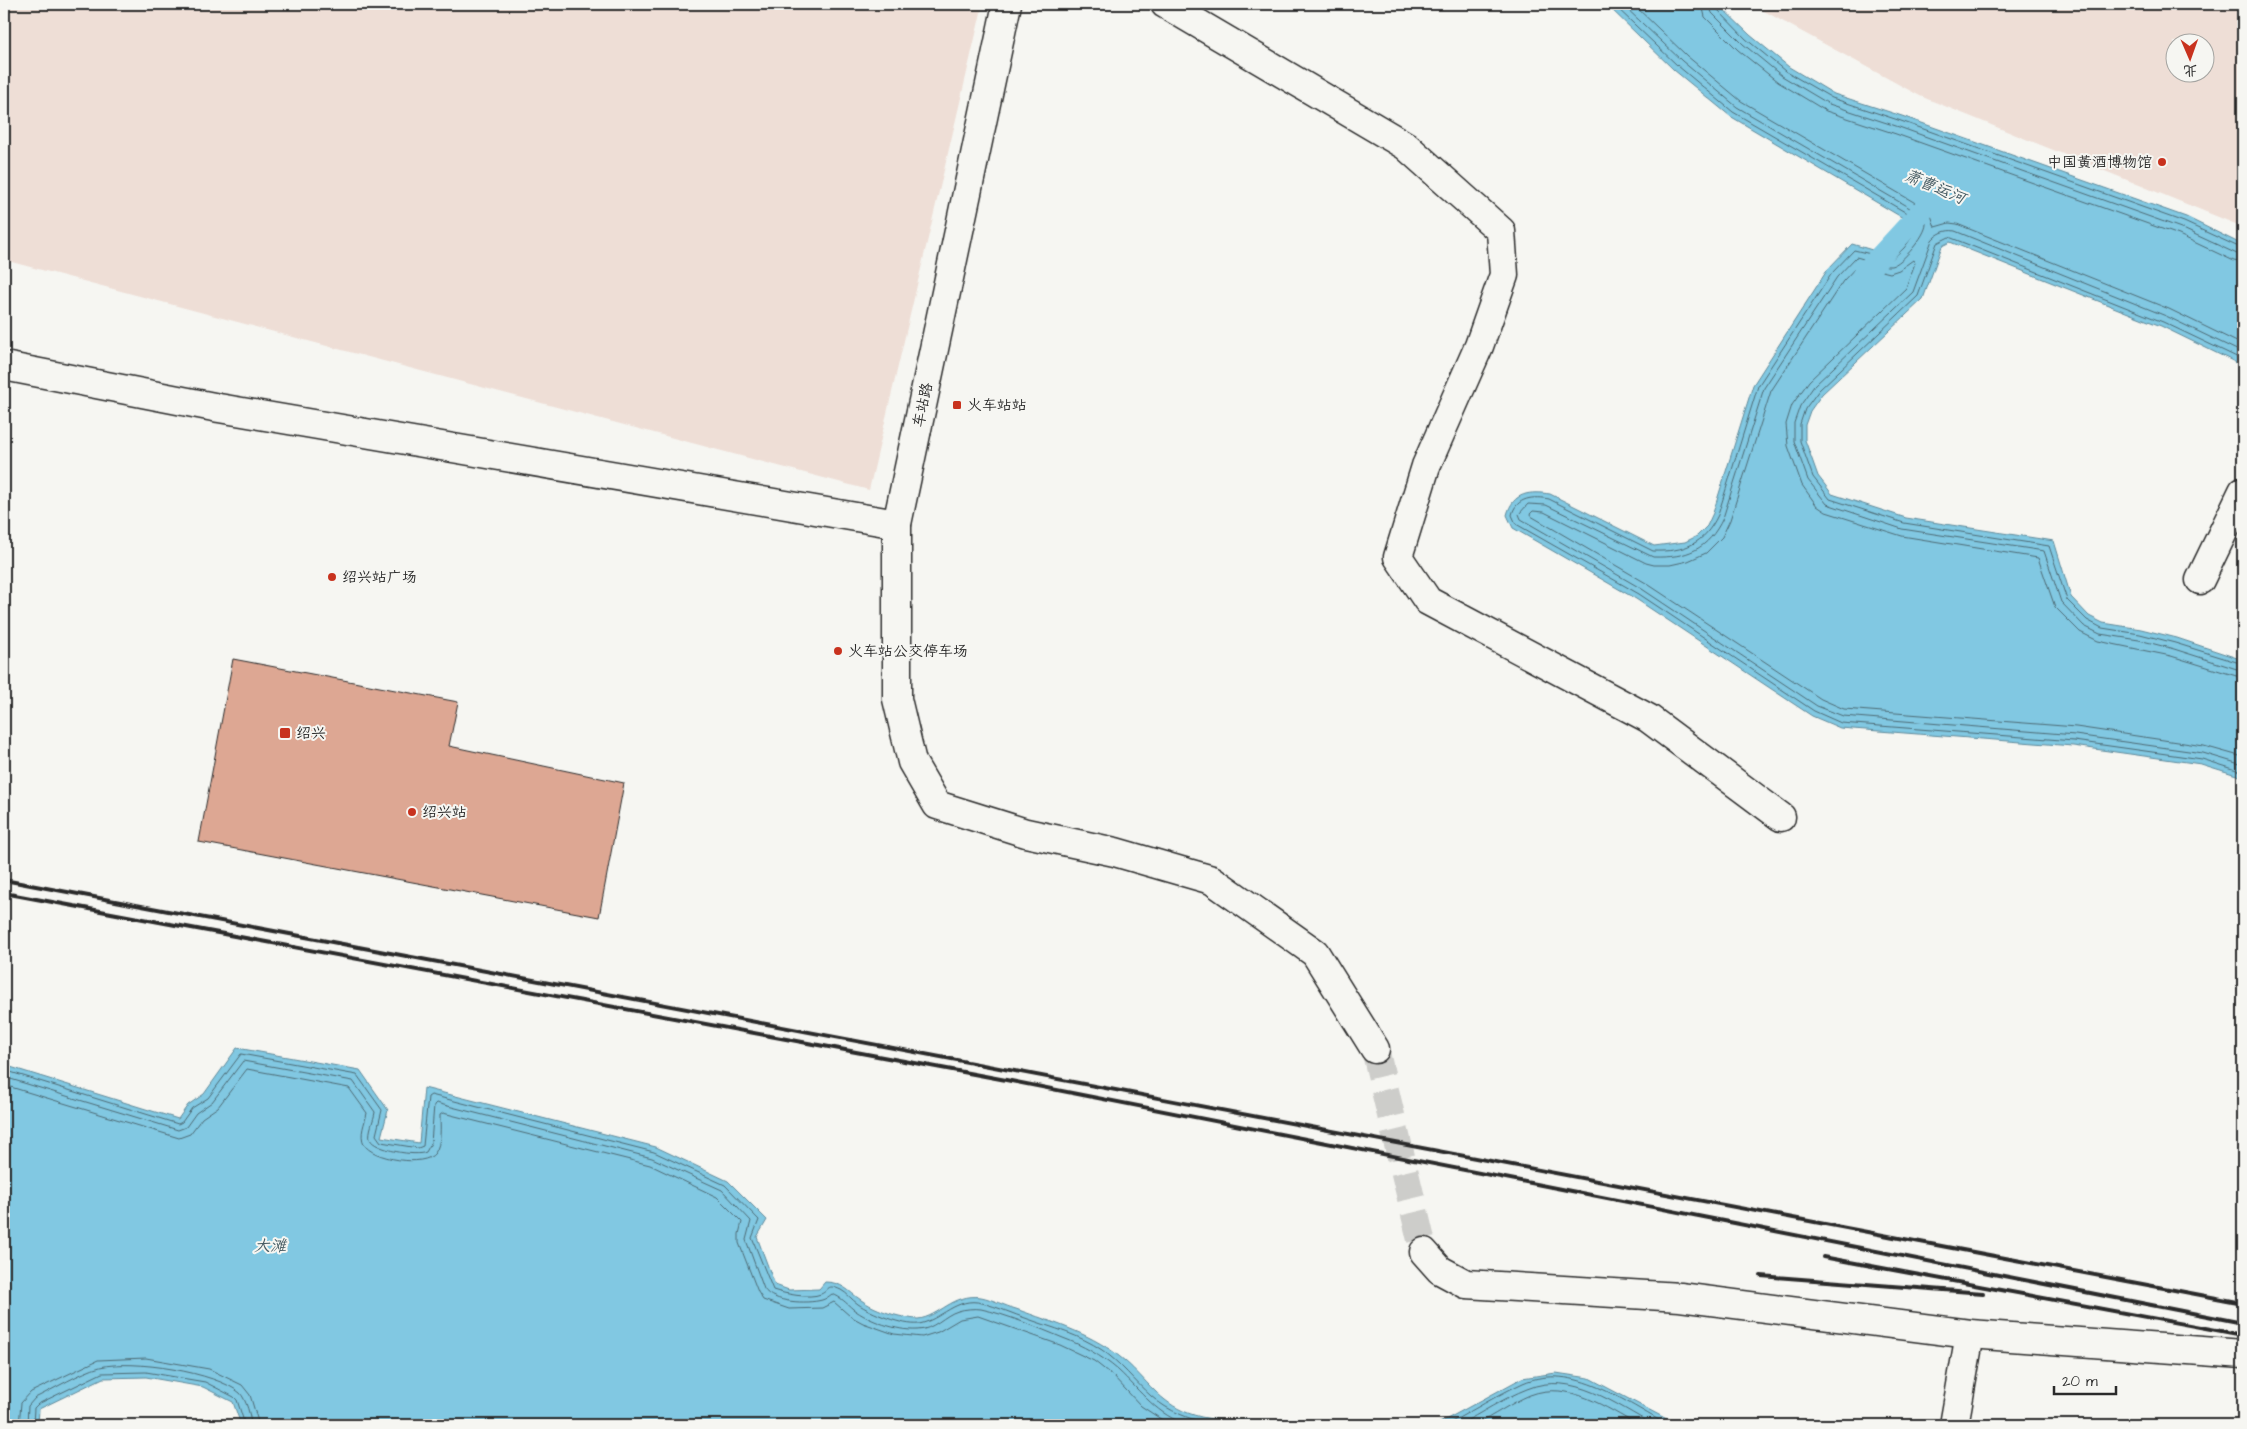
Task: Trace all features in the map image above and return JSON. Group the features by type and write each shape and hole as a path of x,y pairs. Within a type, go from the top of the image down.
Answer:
{"street":[{"name":"车站路","path":"1007,4 897,524 896,699 912,762 937,805 1026,833 1115,852 1212,880 1315,953 1375,1049"},
{"path":"1165,4 1406,146 1501,231 1504,275 1479,346 1426,466 1398,557 1428,601 1648,718 1780,817"},
{"path":"4,366 229,410 897,524"},
{"path":"2200,580 2243,491"},
{"path":"1424,1252 1440,1270 1466,1284 1680,1297 1970,1334 2243,1354"},
{"path":"1954,1425 1970,1334"}],"shaded area":[{"path":"4,4 983,4 869,490 4,260"},
{"name":"中国黄酒博物馆","path":"1751,4 2243,4 2243,227 1920,96"}],"water":[{"name":"萧曹运河","path":"1606,4 1718,4 1750,35 1789,67 1834,94 1902,116 2186,217 2243,245 2243,366 2161,326 1950,242 1942,246 1923,299 1822,394 1810,411 1805,425 1805,440 1818,476 1832,494 1906,518 2054,541 2071,597 2089,616 2103,623 2141,629 2177,638 2243,660 2243,777 2201,764 2073,746 1840,728 1812,716 1636,599 1513,528 1507,515 1513,502 1523,495 1536,493 1550,494 1654,546 1685,542 1697,536 1707,526 1713,513 1753,385 1828,269 1852,244 1889,255 1901,245 1915,225 1730,116 1674,70"},
{"name":"大滩","path":"237,1048 360,1070 388,1110 381,1137 419,1143 424,1088 656,1147 728,1181 767,1220 757,1237 775,1285 789,1290 819,1289 825,1282 831,1282 874,1307 894,1315 916,1319 933,1314 962,1298 985,1298 1059,1324 1100,1343 1125,1361 1161,1397 1188,1413 1215,1419 1269,1420 1296,1425 241,1425 233,1402 203,1387 146,1377 103,1378 39,1409 38,1425 4,1425 4,1065 178,1119 188,1105 204,1094"},
{"path":"1556,1373 1589,1378 1678,1425 1436,1425 1522,1378"}],"building":[{"name":"绍兴站","path":"233,659 458,702 449,746 624,783 599,917 199,842"}],"waterway":[{"name":"萧曹运河","path":"1863,275 1933,199"}],"tunnel":[{"path":"1375,1049 1424,1252"}],"railway":[{"path":"4,880 2243,1303"},
{"path":"4,893 1006,1080 2243,1323"},
{"path":"1823,1257 2243,1335"},
{"path":"1761,1276 1983,1293"}],"place":[{"name":"中国黄酒博物馆","path":"2162,162"},
{"name":"火车站站","path":"957,405"},
{"name":"绍兴站广场","path":"332,577"},
{"name":"火车站公交停车场","path":"838,651"},
{"name":"绍兴","path":"285,733"},
{"name":"绍兴站","path":"412,812"}]}
